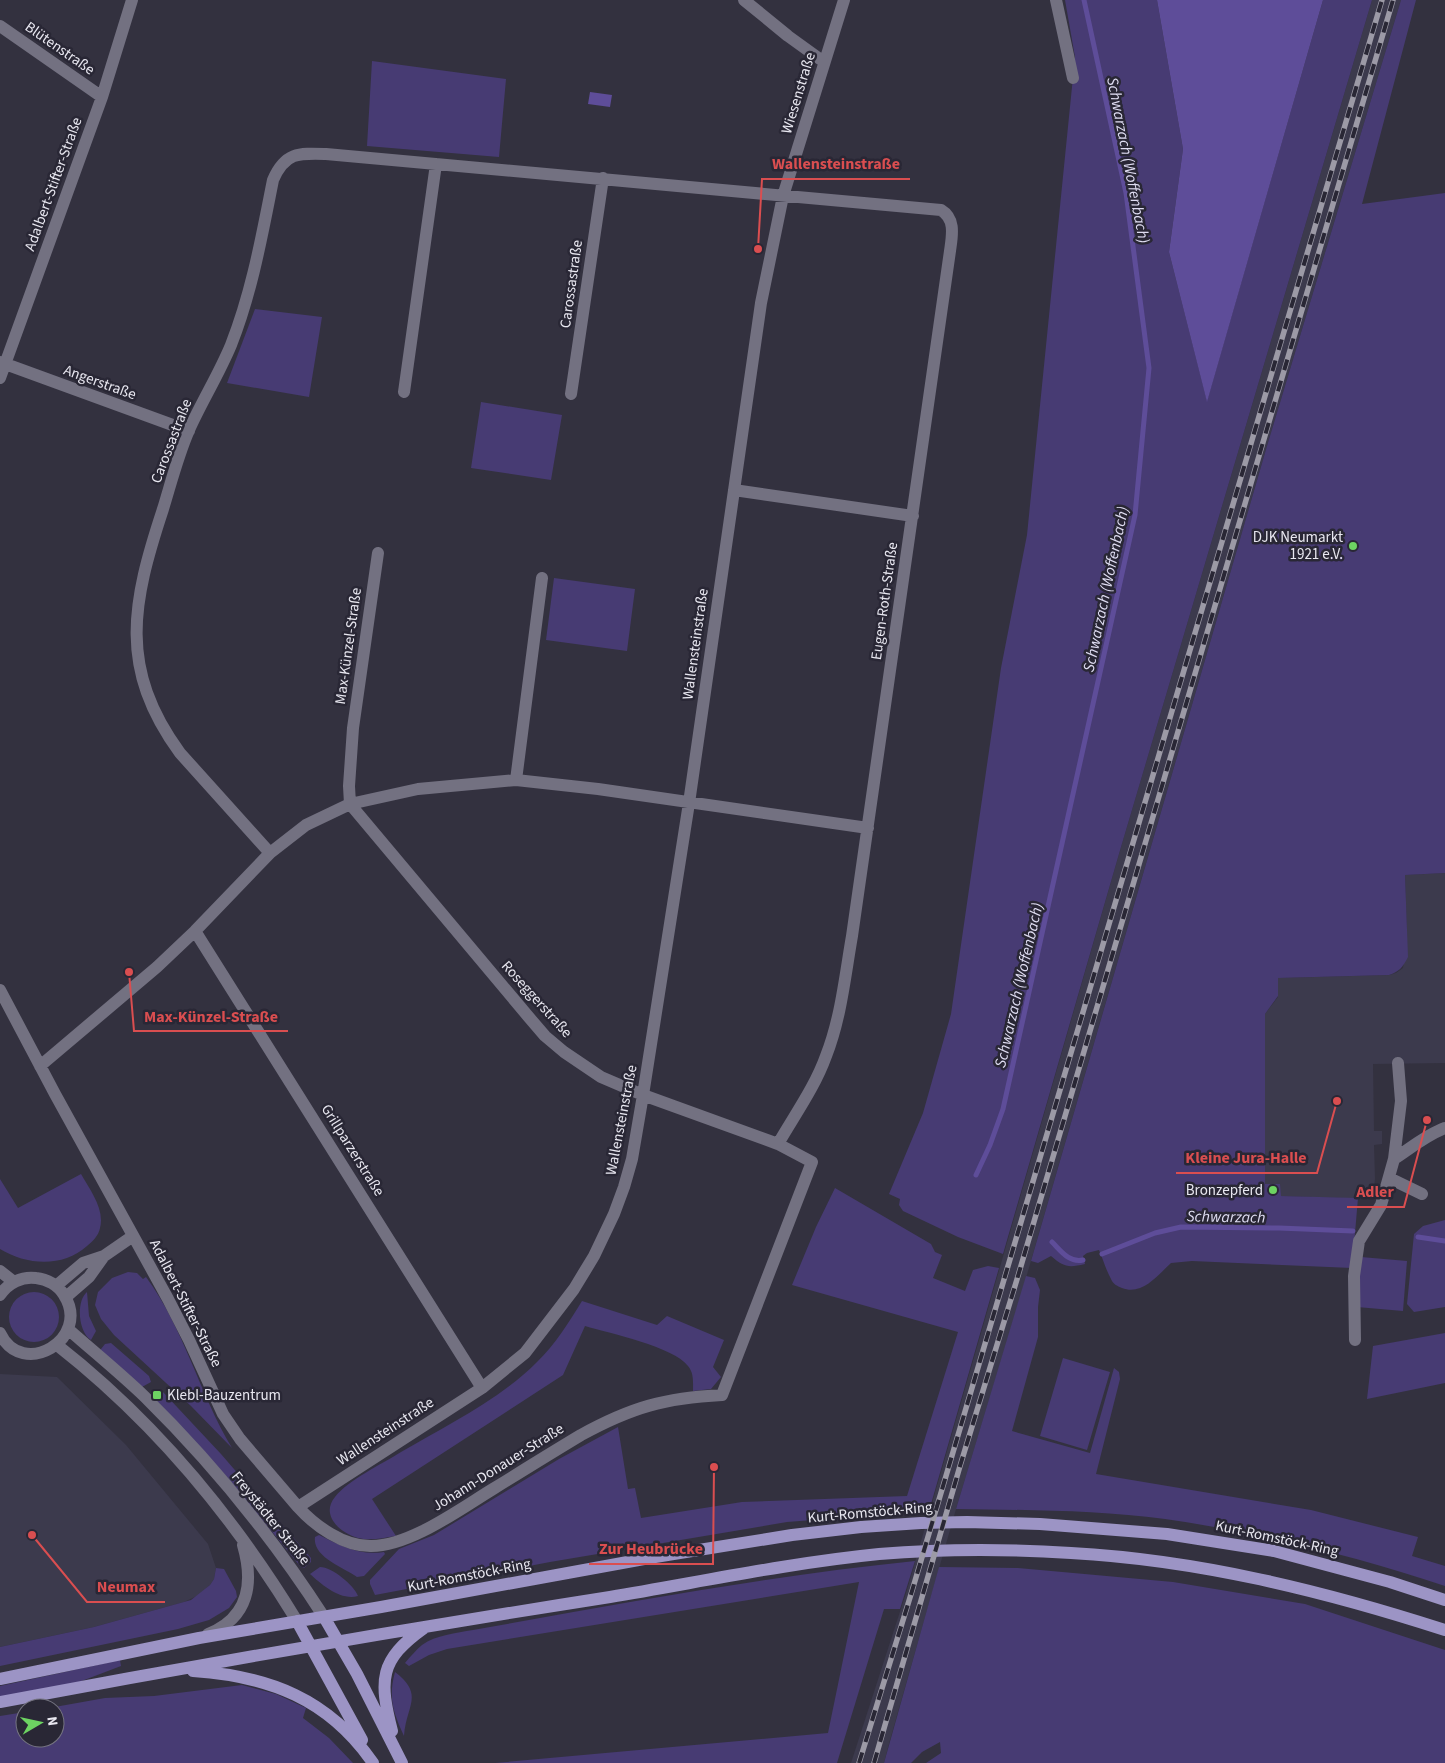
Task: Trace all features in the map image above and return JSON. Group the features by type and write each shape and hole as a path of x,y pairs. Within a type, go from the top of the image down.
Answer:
{"main road":[{"name":"Kurt-Romstöck-Ring","path":"0,1679 199,1638 655,1557 792,1535 861,1527 958,1522 1040,1524 1129,1530 1274,1551 1390,1582 1445,1600"},
{"path":"0,1702 428,1625 836,1559 906,1553 980,1551 1073,1553 1169,1563 1322,1593 1445,1630"},
{"name":"Freystädter Straße","path":"324,1617 400,1759"},
{"path":"297,1621 374,1763"},
{"path":"400,1759 384,1700 386,1670 401,1646 428,1625"},
{"path":"168,1671 203,1672 250,1678 301,1696 340,1724 374,1763"}],"street":[{"name":"Adalbert-Stifter-Straße","path":"0,378 2,363 102,97 132,0"},
{"path":"744,0 788,36 824,62"},
{"name":"Wiesenstraße","path":"784,196 844,0"},
{"path":"1056,0 1073,78"},
{"name":"Blütenstraße","path":"0,26 102,97"},
{"name":"Carossastraße","path":"270,853 176,748 157,717 141,675 136,641 136,622 139,595 159,521 188,431 230,346 241,316 256,263 273,180 279,167 291,157 310,153 603,178 784,196"},
{"path":"404,392 436,164"},
{"name":"Carossastraße","path":"572,394 603,178"},
{"name":"Wallensteinstraße","path":"298,1507 482,1388 525,1353 569,1296 594,1256 614,1214 632,1159 643,1095 689,803 761,303 784,196"},
{"name":"Eugen-Roth-Straße","path":"778,1144 817,1075 832,1039 852,936 950,252 952,223 946,213 941,210 784,196"},
{"name":"Angerstraße","path":"2,363 188,431"},
{"path":"734,490 912,516"},
{"name":"Max-Künzel-Straße","path":"350,804 353,728 378,553"},
{"path":"516,780 542,578"},
{"path":"40,1066 157,967 195,931 270,853 306,825 350,804 418,789 516,780 598,789 868,828"},
{"name":"Roseggerstraße","path":"350,804 545,1036 581,1065 601,1077 643,1095 778,1144 812,1162 722,1395"},
{"name":"Grillparzerstraße","path":"195,931 482,1388"},
{"name":"Adalbert-Stifter-Straße","path":"0,990 185,1332 223,1414 240,1439 298,1507"},
{"path":"1355,1340 1354,1276 1359,1240 1381,1205 1390,1178 1401,1101 1398,1063"},
{"path":"1394,1159 1435,1131 1445,1128"},
{"path":"1390,1178 1422,1194"},
{"name":"Adalbert-Stifter-Straße","path":"56,1286 83,1263 104,1256 132,1236"},
{"name":"Adalbert-Stifter-Straße","path":"66,1297 89,1277 104,1256"},
{"path":"0,1271 14,1282"},
{"path":"0,1295 14,1282 34,1277 42,1279 56,1286 66,1297 70,1314 68,1329 57,1345 45,1352 31,1354 4,1347 0,1334"},
{"name":"Freystädter Straße","path":"68,1329 144,1396 200,1455 263,1530 304,1585 324,1617"},
{"path":"57,1345 112,1390 150,1428 201,1485 239,1533 297,1621"},
{"name":"Johann-Donauer-Straße","path":"298,1507 316,1524 347,1541 365,1546 383,1545 404,1539 440,1522 581,1435 624,1413 678,1398 722,1395"},
{"path":"199,1638 226,1625 232,1620 244,1600 249,1581 239,1533"}],"shaded area":[{"path":"1065,0 1157,0 1183,149 1169,252 1207,401 1323,0 1372,0 1121,847 1003,1254 958,1237 903,1211 899,1205 900,1199 889,1194 923,1113 951,1014 1001,668 1027,535 1075,57"},
{"path":"1157,0 1323,0 1207,402 1169,252 1183,149"},
{"path":"1372,0 1401,0 1267,446 1026,1278 956,1509 884,1763 851,1763 907,1590 1121,847"},
{"path":"1401,0 1416,0 1362,204 1445,193 1445,873 1405,875 1408,957 1398,971 1389,975 1278,978 1278,996 1265,1014 1265,1184 1280,1184 1281,1196 1358,1198 1352,1268 1192,1261 1171,1263 1143,1287 1129,1290 1115,1285 1099,1250 1083,1256 1085,1264 1079,1265 1066,1266 1051,1256 1038,1263 1031,1261 1267,446"},
{"path":"372,61 506,79 499,157 367,146"},
{"path":"590,92 612,95 610,107 588,104"},
{"path":"255,309 322,317 309,397 227,383"},
{"path":"481,402 562,415 551,480 471,468"},
{"path":"554,578 635,589 627,651 546,640"},
{"path":"1445,873 1445,1063 1373,1064 1374,1131 1382,1131 1382,1144 1374,1145 1375,1178 1373,1199 1281,1196 1265,1184 1265,1014 1278,997 1278,978 1389,975 1396,973 1403,968 1407,936 1405,875"},
{"path":"81,1174 99,1207 101,1221 99,1231 91,1242 67,1258 44,1262 21,1258 0,1249 0,1179 18,1208"},
{"path":"835,1188 931,1244 935,1252 942,1255 933,1278 965,1291 973,1270 988,1266 999,1268 929,1511 787,1522 550,1562 375,1595 370,1580 399,1549 434,1535 559,1459 618,1427 628,1489 635,1488 641,1518 742,1502 907,1496 958,1332 792,1285 816,1227"},
{"path":"1445,1220 1445,1307 1414,1312 1407,1304 1414,1234 1423,1226"},
{"path":"1361,1257 1407,1261 1403,1311 1357,1307"},
{"path":"128,1272 137,1273 143,1279 146,1277 159,1297 181,1339 220,1427 232,1448 191,1406 114,1335 101,1319 95,1305 98,1292 112,1278"},
{"path":"1026,1276 1035,1278 1040,1290 1038,1337 1012,1431 1090,1453 1114,1368 1119,1372 1120,1379 1096,1474 1311,1510 1418,1537 1412,1556 1445,1566 1445,1586 1376,1564 1306,1546 1236,1531 1165,1519 1087,1512 956,1509"},
{"path":"29,1292 39,1292 52,1299 59,1312 59,1322 52,1335 39,1342 29,1342 20,1338 13,1331 9,1322 9,1312 13,1303 20,1296"},
{"path":"87,1292 89,1316 96,1331 91,1340 83,1330 80,1316 81,1302"},
{"path":"582,1301 657,1325 667,1316 724,1340 713,1367 721,1377 711,1389 693,1391 691,1372 681,1359 640,1341 585,1326 563,1375 372,1499 396,1536 363,1539 351,1536 339,1528 331,1517 331,1504 348,1484 472,1411 507,1388 550,1348"},
{"path":"1445,1333 1445,1383 1367,1399 1373,1346"},
{"path":"111,1343 149,1376 151,1382 142,1387 101,1351 105,1344"},
{"path":"1063,1358 1110,1372 1087,1450 1040,1436"},
{"path":"0,1374 57,1377 126,1445 208,1544 216,1568 214,1579 210,1585 199,1595 184,1602 94,1627 0,1647"},
{"path":"163,1392 221,1454 311,1558 311,1562 304,1568 300,1566 229,1479 156,1400 156,1396"},
{"path":"319,1535 350,1549 375,1553 384,1552 385,1554 364,1576 357,1577 337,1566 318,1550 315,1544 315,1537"},
{"path":"915,1561 900,1609 884,1609 837,1763 495,1763 828,1733 859,1582 447,1649 429,1655 409,1666 405,1663 422,1645 453,1633 804,1574"},
{"path":"320,1567 342,1577 358,1596 352,1597 339,1594 320,1583 310,1574"},
{"path":"939,1567 1018,1568 1173,1582 1305,1604 1445,1650 1445,1763 926,1763 941,1753 940,1742 922,1752 911,1763 884,1763"},
{"path":"216,1568 224,1569 236,1591 237,1597 229,1608 209,1620 178,1629 0,1666 0,1647 94,1627 191,1600 210,1585 214,1579"},
{"path":"120,1660 121,1666 79,1682 0,1697 0,1686"},
{"path":"395,1672 404,1680 412,1694 404,1736 393,1705 392,1690"},
{"path":"242,1685 276,1694 306,1708 303,1718 329,1738 353,1763 0,1763 0,1716 15,1714 15,1748 65,1748 65,1705 105,1698 154,1696"}],"waterway":[{"name":"Schwarzach (Woffenbach)","path":"976,1175 990,1145 1003,1109 1135,515 1149,368 1126,193 1084,0"},
{"name":"Schwarzach","path":"1102,1254 1155,1233 1181,1227 1353,1231"},
{"name":"Schwarzach","path":"1418,1237 1445,1241"},
{"name":"Schwarzach","path":"1052,1242 1069,1258 1083,1260"}],"railway":[{"path":"859,1763 912,1591 1382,0"},
{"path":"874,1763 1393,0"}],"place":[{"name":"Wallensteinstraße","path":"758,249"},
{"name":"DJK Neumarkt 1921 e.V.","path":"1353,546"},
{"name":"Max-Künzel-Straße","path":"129,972"},
{"name":"Kleine Jura-Halle","path":"1337,1101"},
{"name":"Adler","path":"1427,1120"},
{"name":"Bronzepferd","path":"1273,1190"},
{"name":"Klebl-Bauzentrum","path":"157,1395"},
{"name":"Zur Heubrücke","path":"714,1467"},
{"name":"Neumax","path":"32,1535"}]}
